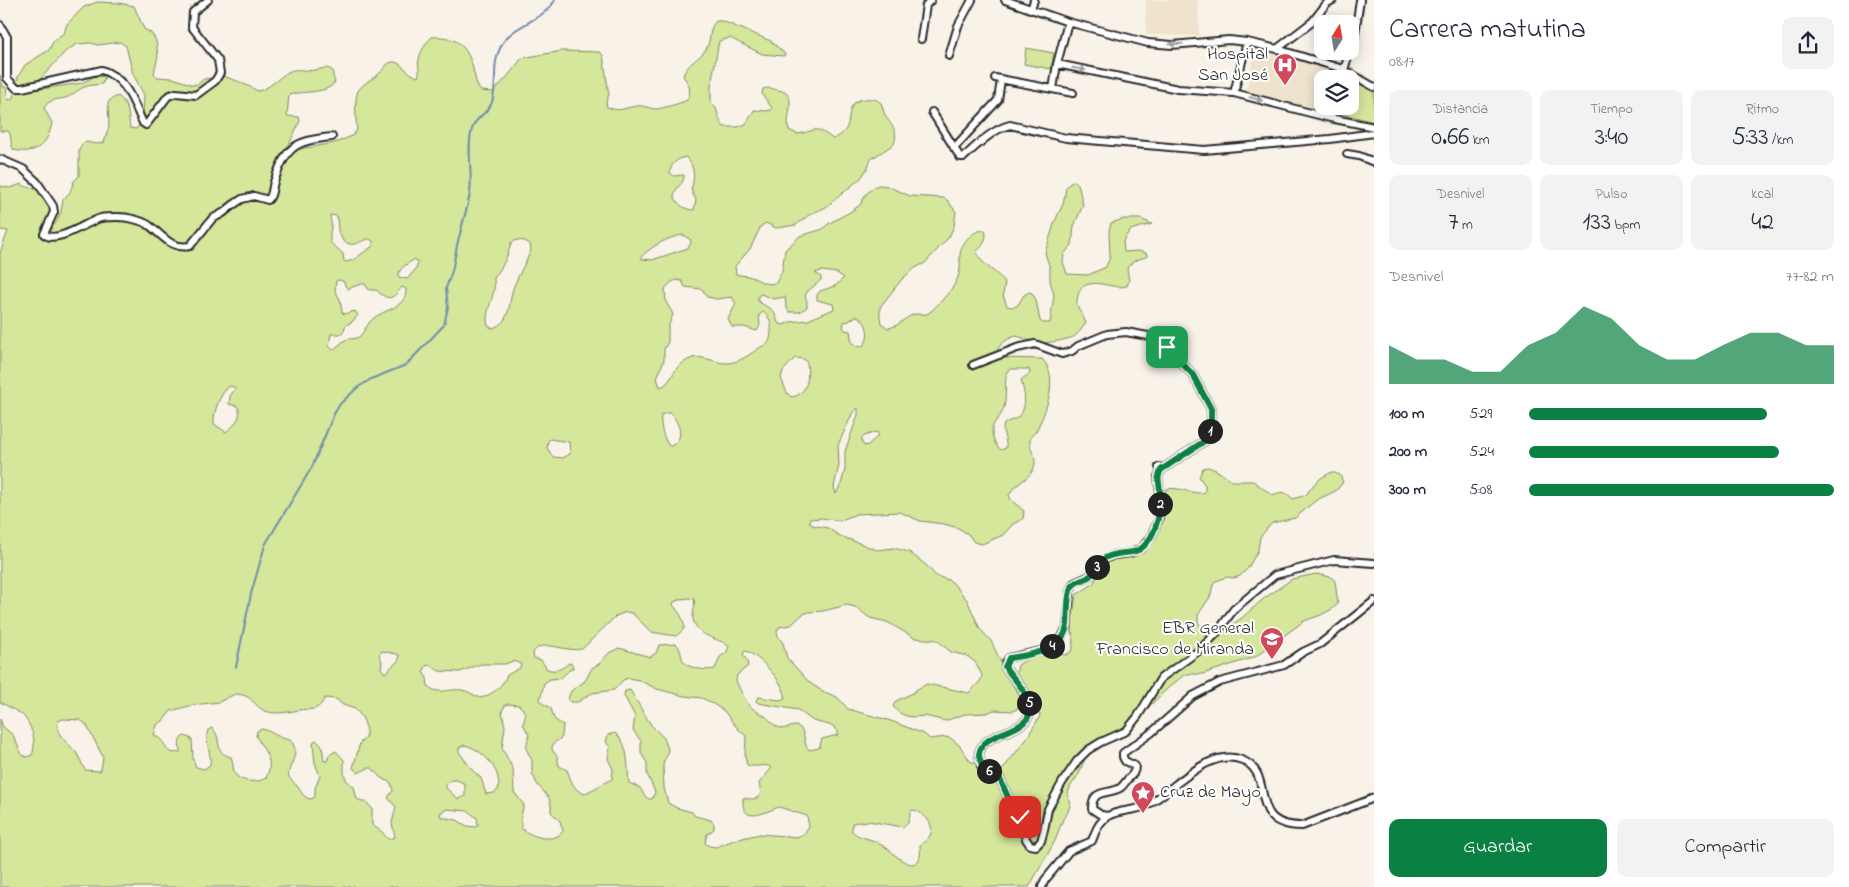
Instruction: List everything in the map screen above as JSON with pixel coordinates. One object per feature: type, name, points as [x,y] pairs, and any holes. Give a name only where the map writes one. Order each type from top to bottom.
[{"type":"street","points":[[0,25],[7,37],[7,78],[16,88],[102,70],[113,74],[125,85],[143,123],[146,125],[168,96],[176,93],[196,95],[215,81],[220,74],[218,60],[192,27],[193,12],[208,0]]},
{"type":"street","points":[[921,38],[926,5],[930,0]]},
{"type":"street","points":[[950,56],[958,26],[972,0]]},
{"type":"street","points":[[1005,0],[1068,22],[1148,44],[1229,40],[1277,49],[1343,70],[1347,60]]},
{"type":"street","points":[[1031,10],[1034,0]]},
{"type":"street","points":[[1277,49],[1312,22],[1327,3],[1333,0]]},
{"type":"street","points":[[1358,15],[1360,0]]},
{"type":"street","points":[[1053,89],[1057,64],[1068,22]]},
{"type":"street","points":[[1234,93],[1247,42]]},
{"type":"street","points":[[1057,64],[1178,89],[1234,93],[1330,118],[1374,127]]},
{"type":"street","points":[[954,148],[998,100],[998,79],[1073,93]]},
{"type":"street","points":[[1359,79],[1374,87]]},
{"type":"street","points":[[932,112],[960,157],[964,157],[994,133],[1010,125],[1066,138],[1204,150],[1330,140],[1374,133]]},
{"type":"street","points":[[0,159],[23,169],[38,182],[53,206],[54,212],[44,234],[46,237],[53,238],[101,218],[118,217],[149,225],[168,242],[181,247],[190,246],[212,219],[242,199],[254,196],[268,200],[271,198],[274,182],[286,153],[298,144],[332,137]]},
{"type":"street","points":[[1347,154],[1374,162]]},
{"type":"street","points":[[973,365],[1017,348],[1035,344],[1062,354],[1107,334],[1126,332],[1148,336],[1167,347],[1193,375],[1211,409],[1211,427],[1206,440],[1160,469],[1158,477],[1160,492],[1159,518],[1152,535],[1142,548],[1131,554],[1105,559],[1090,576],[1074,583],[1070,591],[1067,628],[1060,642],[1046,650],[1009,658],[1006,662],[1005,667],[1028,697],[1031,707],[1030,714],[1024,723],[988,742],[983,746],[979,754],[982,766],[1000,779],[1011,804],[1020,817],[1026,839],[1030,845],[1036,846],[1040,841],[1048,810],[1062,783],[1077,761],[1088,750],[1101,742],[1126,731],[1138,716],[1161,678],[1197,652],[1216,634],[1234,609],[1276,575],[1334,560],[1374,563]]},
{"type":"street","points":[[1374,601],[1320,644],[1303,652],[1284,665],[1244,674],[1201,691],[1151,733],[1123,753],[1125,762],[1135,766],[1134,773],[1120,788],[1102,792],[1094,798],[1092,809],[1102,816],[1108,816],[1145,806],[1205,763],[1221,758],[1242,760],[1258,774],[1264,805],[1269,813],[1280,823],[1290,826],[1302,826],[1374,798]]},
{"type":"street","points":[[1042,887],[1045,880],[1069,851],[1092,841],[1095,831],[1108,816]]},
{"type":"shaded area","points":[[1146,0],[1198,0],[1199,36],[1146,35]]},
{"type":"shaded area","name":"Hospital San José","points":[[1256,47],[1338,69],[1314,70],[1314,109],[1246,93]]},
{"type":"green space","points":[[97,2],[134,6],[144,29],[151,33],[156,40],[158,56],[154,73],[157,77],[173,78],[193,85],[198,84],[204,79],[223,76],[258,91],[266,88],[291,71],[331,69],[335,82],[331,86],[320,91],[289,95],[287,116],[299,117],[300,121],[281,161],[285,161],[299,149],[335,143],[352,136],[357,130],[356,99],[360,88],[392,62],[397,63],[418,77],[421,54],[432,37],[449,38],[461,45],[469,57],[477,85],[481,91],[493,92],[522,58],[562,51],[600,52],[603,55],[609,95],[606,102],[607,107],[619,110],[640,106],[657,109],[687,100],[690,90],[683,76],[690,65],[706,49],[716,21],[722,21],[771,41],[785,54],[784,56],[762,54],[730,38],[719,41],[711,85],[711,102],[724,127],[738,127],[746,124],[754,110],[771,110],[772,108],[762,94],[763,89],[769,88],[788,95],[790,104],[788,127],[789,130],[797,134],[818,130],[833,139],[842,134],[846,129],[852,106],[859,100],[871,99],[881,103],[896,135],[894,144],[871,159],[861,178],[826,207],[809,215],[796,225],[776,228],[766,223],[761,226],[750,249],[735,266],[736,274],[748,276],[765,283],[776,283],[782,271],[785,250],[800,236],[823,229],[828,224],[850,212],[860,205],[866,194],[879,185],[887,186],[910,196],[944,198],[956,212],[954,226],[949,237],[925,263],[915,268],[902,279],[880,307],[881,323],[888,328],[895,326],[914,314],[927,314],[936,306],[950,291],[959,275],[962,246],[976,232],[985,230],[984,242],[976,252],[982,261],[1005,282],[1003,295],[1007,306],[1017,306],[1024,295],[1029,292],[1032,293],[1036,300],[1040,321],[1050,323],[1054,295],[1050,281],[1050,268],[1045,253],[1055,221],[1063,204],[1066,188],[1074,181],[1078,184],[1083,205],[1074,226],[1072,245],[1064,254],[1063,262],[1067,274],[1088,275],[1106,267],[1110,257],[1109,231],[1111,223],[1124,219],[1141,219],[1152,224],[1130,230],[1123,241],[1124,252],[1138,251],[1146,253],[1148,256],[1134,261],[1127,268],[1129,281],[1127,286],[1092,284],[1081,288],[1077,303],[1086,323],[1076,335],[1063,340],[1038,343],[1016,336],[1003,342],[997,350],[996,354],[999,358],[1042,359],[1050,375],[1050,394],[1044,414],[1030,439],[1035,460],[1034,468],[1029,476],[1014,488],[1009,495],[1011,500],[1024,511],[1023,519],[1013,524],[1003,535],[982,544],[974,542],[968,534],[958,528],[920,521],[900,512],[856,514],[839,521],[822,518],[810,519],[809,521],[812,525],[828,528],[838,535],[877,550],[894,548],[909,552],[926,565],[936,576],[953,583],[967,600],[980,629],[991,641],[1009,679],[1022,699],[1017,709],[1013,711],[994,710],[987,713],[965,714],[945,721],[925,716],[906,716],[898,712],[893,706],[896,701],[927,684],[969,693],[981,680],[982,675],[975,662],[967,656],[951,652],[937,640],[915,638],[887,622],[870,618],[855,607],[847,605],[823,611],[809,612],[803,614],[791,625],[779,627],[777,631],[778,636],[783,643],[787,658],[810,683],[822,691],[837,697],[848,709],[891,721],[924,734],[930,739],[946,737],[952,739],[960,746],[970,761],[977,764],[987,779],[994,780],[1025,741],[1040,716],[1039,710],[1016,675],[1018,665],[1041,655],[1066,655],[1073,650],[1072,621],[1076,595],[1093,584],[1101,569],[1111,559],[1144,547],[1158,526],[1162,513],[1164,493],[1167,489],[1172,488],[1197,493],[1205,492],[1205,485],[1199,477],[1203,468],[1208,467],[1216,470],[1232,481],[1253,481],[1272,495],[1283,492],[1293,499],[1306,495],[1317,481],[1332,472],[1340,475],[1343,482],[1337,490],[1315,501],[1295,518],[1272,523],[1260,537],[1258,550],[1248,568],[1240,576],[1234,578],[1226,577],[1214,582],[1210,597],[1198,615],[1198,622],[1205,633],[1214,637],[1292,579],[1316,574],[1331,577],[1335,581],[1338,604],[1321,615],[1304,621],[1255,657],[1203,674],[1184,675],[1121,734],[1087,753],[1079,774],[1070,787],[1068,812],[1063,819],[1055,841],[1029,887],[0,887],[0,719],[3,727],[13,735],[22,755],[27,757],[32,755],[34,739],[31,728],[25,718],[19,712],[0,702],[0,253],[8,231],[0,230],[0,186],[10,188],[22,184],[41,191],[53,211],[48,232],[57,221],[63,200],[79,176],[79,151],[82,144],[87,142],[104,143],[109,126],[108,103],[110,100],[118,96],[122,99],[128,111],[130,128],[136,129],[143,120],[144,95],[133,74],[126,46],[120,42],[98,45],[91,43],[77,44],[66,51],[34,86],[34,90],[82,83],[95,76],[105,77],[102,84],[84,87],[67,97],[48,103],[44,108],[52,123],[44,143],[34,149],[21,151],[14,150],[8,131],[0,131],[0,75],[3,87],[6,87],[8,100],[13,98],[18,77],[25,65],[49,50],[54,40],[64,33],[67,24],[84,7]],"holes":[[[686,157],[693,168],[694,177],[691,190],[696,200],[694,210],[682,206],[674,197],[684,178],[684,175],[674,176],[670,173],[671,167],[675,162]],[[330,215],[337,216],[338,231],[343,241],[354,244],[369,239],[373,241],[373,246],[353,260],[344,261],[343,254],[331,244]],[[683,235],[690,239],[691,243],[688,248],[652,260],[642,259],[641,257],[645,253],[660,243]],[[517,240],[530,244],[531,250],[514,286],[506,316],[503,321],[492,328],[488,326],[487,318],[494,290],[494,278],[506,257],[511,243]],[[415,259],[418,263],[416,269],[407,279],[398,275],[405,266]],[[822,271],[837,273],[844,278],[835,286],[820,291],[817,295],[817,300],[833,304],[834,309],[808,320],[790,322],[783,325],[778,323],[771,309],[758,301],[758,296],[761,294],[773,299],[785,297],[789,312],[800,312],[807,307],[805,296],[821,280],[821,277],[815,273]],[[338,280],[343,281],[347,289],[365,284],[369,290],[376,290],[388,297],[396,294],[402,287],[406,289],[403,300],[399,304],[372,320],[360,336],[345,340],[333,350],[329,346],[331,334],[342,334],[346,325],[352,322],[358,315],[355,311],[344,314],[340,299],[335,291],[336,281]],[[676,280],[682,281],[685,287],[702,289],[707,297],[717,299],[732,297],[736,304],[728,319],[732,327],[744,327],[757,331],[760,325],[759,315],[763,312],[771,323],[770,341],[737,361],[724,363],[698,357],[690,359],[678,367],[668,382],[660,387],[657,378],[664,360],[664,349],[668,342],[668,328],[673,314],[666,302],[665,289]],[[856,316],[860,318],[867,328],[867,337],[864,345],[858,347],[852,343],[850,331],[845,330],[843,327],[844,322]],[[795,358],[804,359],[808,368],[806,384],[801,393],[791,397],[787,393],[781,378],[783,371]],[[1011,369],[1029,369],[1030,373],[1021,380],[1024,393],[1024,408],[1018,417],[1004,424],[1006,448],[1001,450],[995,442],[992,429],[1004,407],[1007,371]],[[230,386],[234,387],[235,389],[230,396],[229,404],[237,406],[239,417],[235,424],[226,432],[214,424],[218,403],[226,389]],[[858,408],[858,415],[845,451],[845,470],[836,494],[834,487],[839,465],[838,445],[853,412]],[[671,413],[680,431],[676,443],[669,446],[662,427],[661,415]],[[875,432],[878,433],[878,436],[868,445],[864,446],[862,437]],[[550,439],[569,442],[570,454],[563,458],[553,457],[547,448]],[[681,599],[694,599],[693,620],[698,629],[729,647],[726,653],[720,657],[715,669],[699,669],[686,664],[676,644],[659,645],[656,653],[650,657],[619,648],[609,653],[599,664],[592,668],[585,681],[571,691],[568,699],[570,702],[578,702],[592,693],[614,690],[623,680],[629,678],[639,680],[657,689],[684,696],[702,698],[710,702],[724,711],[746,736],[745,756],[747,765],[769,766],[772,768],[759,783],[761,793],[759,796],[754,799],[743,798],[743,807],[746,812],[755,815],[779,807],[807,816],[809,826],[804,834],[797,837],[760,834],[734,840],[716,847],[705,843],[707,834],[714,829],[714,824],[711,820],[695,816],[692,812],[677,808],[668,803],[664,788],[663,765],[668,749],[664,738],[651,725],[630,690],[625,691],[624,696],[635,716],[633,730],[641,741],[641,753],[647,763],[647,774],[655,792],[652,799],[646,797],[640,788],[629,783],[625,750],[623,743],[615,733],[608,735],[606,742],[610,747],[608,759],[613,769],[612,779],[584,794],[575,787],[567,770],[559,766],[557,756],[552,747],[562,737],[563,725],[554,719],[551,708],[540,700],[544,683],[550,679],[561,678],[573,668],[572,664],[569,663],[559,669],[547,669],[541,660],[534,658],[533,653],[537,648],[548,646],[575,650],[582,649],[616,616],[626,612],[632,613],[651,632],[676,636],[684,629],[684,622],[673,605],[674,602]],[[382,651],[400,656],[398,661],[385,673],[381,668],[382,661],[379,655]],[[745,651],[757,657],[781,685],[785,698],[780,700],[758,697],[756,701],[758,703],[798,710],[813,721],[833,726],[838,731],[838,735],[822,739],[819,748],[809,750],[800,728],[795,726],[779,727],[750,706],[737,683],[737,675],[748,666],[743,654]],[[513,661],[521,664],[520,668],[507,675],[497,690],[481,698],[462,690],[436,691],[432,689],[428,686],[427,678],[423,672],[427,665],[439,671],[460,672],[481,664],[505,664]],[[235,694],[241,694],[249,698],[261,709],[273,713],[314,709],[325,698],[336,699],[343,705],[355,709],[362,717],[366,727],[366,737],[360,743],[353,768],[358,773],[372,768],[381,778],[391,783],[393,790],[388,798],[396,807],[392,823],[395,837],[388,839],[372,825],[372,808],[367,803],[357,799],[354,787],[346,780],[344,760],[336,751],[329,755],[327,761],[324,761],[322,746],[316,740],[313,745],[315,763],[320,776],[315,788],[315,797],[311,799],[304,796],[289,777],[295,755],[294,745],[290,740],[262,729],[257,731],[256,736],[269,761],[268,772],[266,778],[259,781],[245,781],[235,774],[231,757],[225,755],[220,749],[212,728],[208,730],[207,734],[210,765],[204,769],[196,767],[193,759],[192,739],[185,736],[182,737],[180,752],[175,753],[169,751],[160,739],[154,735],[157,725],[171,711],[193,705],[219,702]],[[506,704],[519,705],[525,712],[523,724],[529,735],[526,748],[532,761],[532,773],[537,784],[549,798],[551,812],[560,821],[563,831],[559,835],[542,838],[521,828],[521,816],[524,805],[514,792],[513,769],[502,748],[505,727],[502,711]],[[63,719],[80,720],[86,724],[103,757],[101,770],[85,770],[76,753],[60,734],[58,721]],[[464,745],[471,747],[490,761],[497,775],[498,790],[494,793],[486,794],[481,778],[473,771],[459,752],[459,748]],[[457,780],[465,784],[465,796],[458,799],[446,788],[446,783]],[[447,809],[468,811],[477,818],[478,825],[475,827],[467,826],[457,820],[441,817],[440,813]],[[913,810],[928,820],[931,833],[927,840],[920,845],[920,857],[913,864],[898,858],[877,842],[860,837],[852,831],[852,823],[868,821],[903,827],[908,823],[911,811]]]},
{"type":"green space","points":[[1026,48],[1054,53],[1051,69],[1024,64]]},
{"type":"green space","points":[[1359,83],[1374,92],[1374,122],[1347,115],[1359,115]]},
{"type":"waterway","points":[[236,667],[251,594],[265,545],[312,467],[340,404],[357,388],[371,379],[406,365],[444,325],[448,307],[446,288],[452,271],[470,193],[470,137],[472,129],[476,121],[492,102],[495,88],[496,60],[506,38],[543,13],[555,0]]},
{"type":"place","name":"Hospital San José","points":[[1285,86]]},
{"type":"place","name":"EBR General Francisco de Miranda","points":[[1272,660]]},
{"type":"place","name":"Cruz de Mayo","points":[[1143,814]]},
{"type":"route","points":[[1020,817],[1011,804],[1000,779],[982,766],[979,754],[983,746],[988,742],[1024,723],[1030,714],[1031,707],[1028,697],[1005,667],[1006,662],[1009,658],[1046,650],[1060,642],[1067,628],[1070,591],[1074,583],[1090,576],[1105,559],[1131,554],[1142,548],[1152,535],[1159,518],[1160,492],[1158,477],[1161,470],[1206,440],[1211,427],[1211,409],[1193,375],[1167,347]]}]
